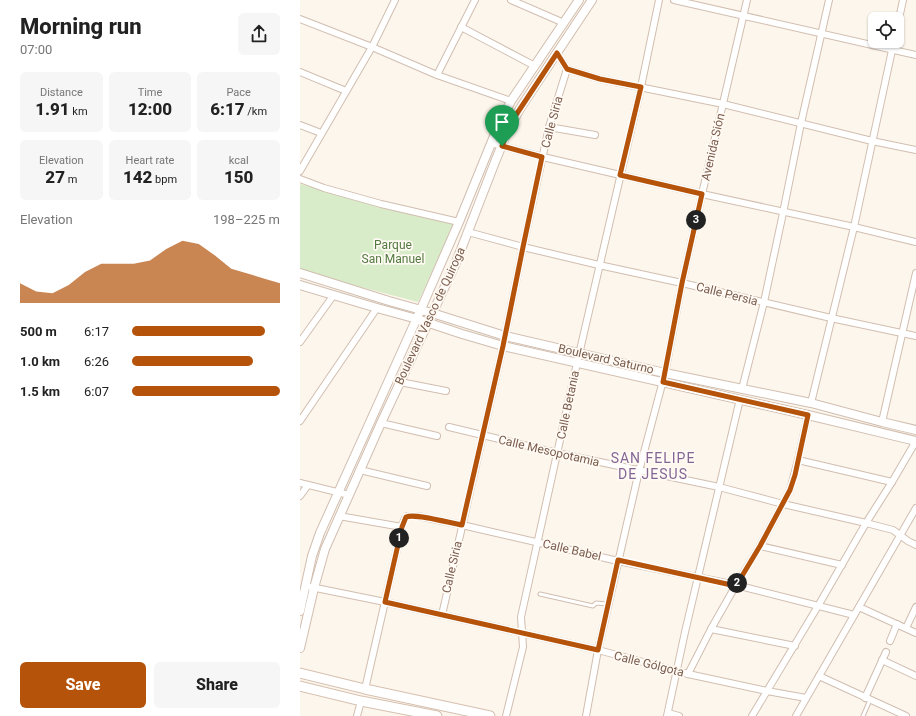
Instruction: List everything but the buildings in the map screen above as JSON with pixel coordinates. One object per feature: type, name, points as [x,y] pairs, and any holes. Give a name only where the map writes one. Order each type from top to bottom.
[{"type":"main road","points":[[300,673],[365,689],[490,716]]},
{"type":"main road","points":[[300,686],[361,701],[435,716]]},
{"type":"street","points":[[437,75],[475,0]]},
{"type":"street","points":[[511,0],[564,22]]},
{"type":"street","name":"Boulevard Vasco de Quiroga","points":[[300,648],[310,587],[312,556],[338,492],[417,319],[499,124],[511,101],[579,0]]},
{"type":"street","name":"Boulevard Vasco de Quiroga","points":[[300,611],[339,516],[455,265],[514,118],[592,0]]},
{"type":"street","name":"Calle Betania","points":[[506,716],[523,647],[521,617],[537,542],[599,265],[641,87],[659,0]]},
{"type":"street","points":[[674,0],[916,55]]},
{"type":"street","name":"Avenida Sión","points":[[586,716],[608,604],[639,471],[663,382],[682,283],[747,0]]},
{"type":"street","points":[[742,389],[764,302],[801,123],[829,0]]},
{"type":"street","points":[[900,12],[903,0]]},
{"type":"street","points":[[300,171],[372,47],[393,1]]},
{"type":"street","points":[[300,19],[372,47],[437,75],[511,101]]},
{"type":"street","points":[[461,26],[535,66]]},
{"type":"street","points":[[810,403],[854,227],[892,49]]},
{"type":"street","points":[[557,53],[567,69],[600,79],[723,104],[872,141],[916,150]]},
{"type":"street","name":"Calle Siria","points":[[442,615],[503,346],[542,157],[549,127],[567,69]]},
{"type":"street","points":[[300,72],[346,91]]},
{"type":"street","points":[[300,125],[321,133]]},
{"type":"street","points":[[549,127],[595,135]]},
{"type":"street","points":[[490,143],[542,157],[916,242]]},
{"type":"street","points":[[300,179],[324,188],[381,204],[459,222]]},
{"type":"street","name":"Calle Persia","points":[[468,232],[599,265],[916,336]]},
{"type":"street","points":[[882,422],[902,333],[914,291],[916,273]]},
{"type":"street","name":"Boulevard Saturno","points":[[300,274],[389,301],[421,309],[505,336],[665,373],[810,403],[916,430]]},
{"type":"street","name":"Boulevard Saturno","points":[[300,285],[503,346],[740,399],[916,441]]},
{"type":"street","points":[[300,342],[333,296]]},
{"type":"street","points":[[300,421],[377,308]]},
{"type":"street","points":[[400,382],[446,391]]},
{"type":"street","points":[[679,716],[668,715],[685,632],[740,399]]},
{"type":"street","points":[[688,674],[711,629],[760,546],[790,490],[808,415]]},
{"type":"street","points":[[381,423],[437,436]]},
{"type":"street","name":"Calle Mesopotamia","points":[[449,427],[557,453],[719,487],[783,504],[866,523],[893,530],[916,545]]},
{"type":"street","points":[[752,716],[916,441]]},
{"type":"street","points":[[798,460],[892,482]]},
{"type":"street","points":[[360,470],[427,486]]},
{"type":"street","points":[[300,483],[349,495]]},
{"type":"street","points":[[300,496],[308,485]]},
{"type":"street","points":[[796,716],[916,509]]},
{"type":"street","points":[[339,516],[402,527],[365,689]]},
{"type":"street","name":"Calle Babel","points":[[402,527],[406,517],[418,516],[736,586],[854,615]]},
{"type":"street","points":[[760,546],[842,565]]},
{"type":"street","name":"Calle Gólgota","points":[[310,587],[385,602],[598,650],[688,674],[806,698]]},
{"type":"street","points":[[859,607],[916,632]]},
{"type":"street","points":[[906,628],[916,607]]},
{"type":"street","points":[[890,641],[898,624]]},
{"type":"street","points":[[711,629],[795,646]]},
{"type":"street","points":[[867,699],[886,652]]},
{"type":"street","points":[[882,660],[916,676]]},
{"type":"street","points":[[819,676],[906,716]]},
{"type":"street","points":[[357,716],[361,701]]},
{"type":"lane","points":[[540,594],[593,606],[596,603],[608,604]]},
{"type":"lane","points":[[863,716],[867,699]]},
{"type":"green space","name":"Parque San Manuel","points":[[300,184],[455,224],[418,302],[300,271]]},
{"type":"district","name":"SAN FELIPE DE JESUS","points":[[653,466]]},
{"type":"route","points":[[557,53],[567,69],[600,79],[641,87],[620,175],[702,194],[682,283],[663,382],[808,415],[795,475],[790,490],[760,546],[736,586],[618,560],[598,650],[385,602],[403,523],[407,516],[418,516],[462,525],[503,346],[542,157],[502,146],[514,118],[557,53]]}]
